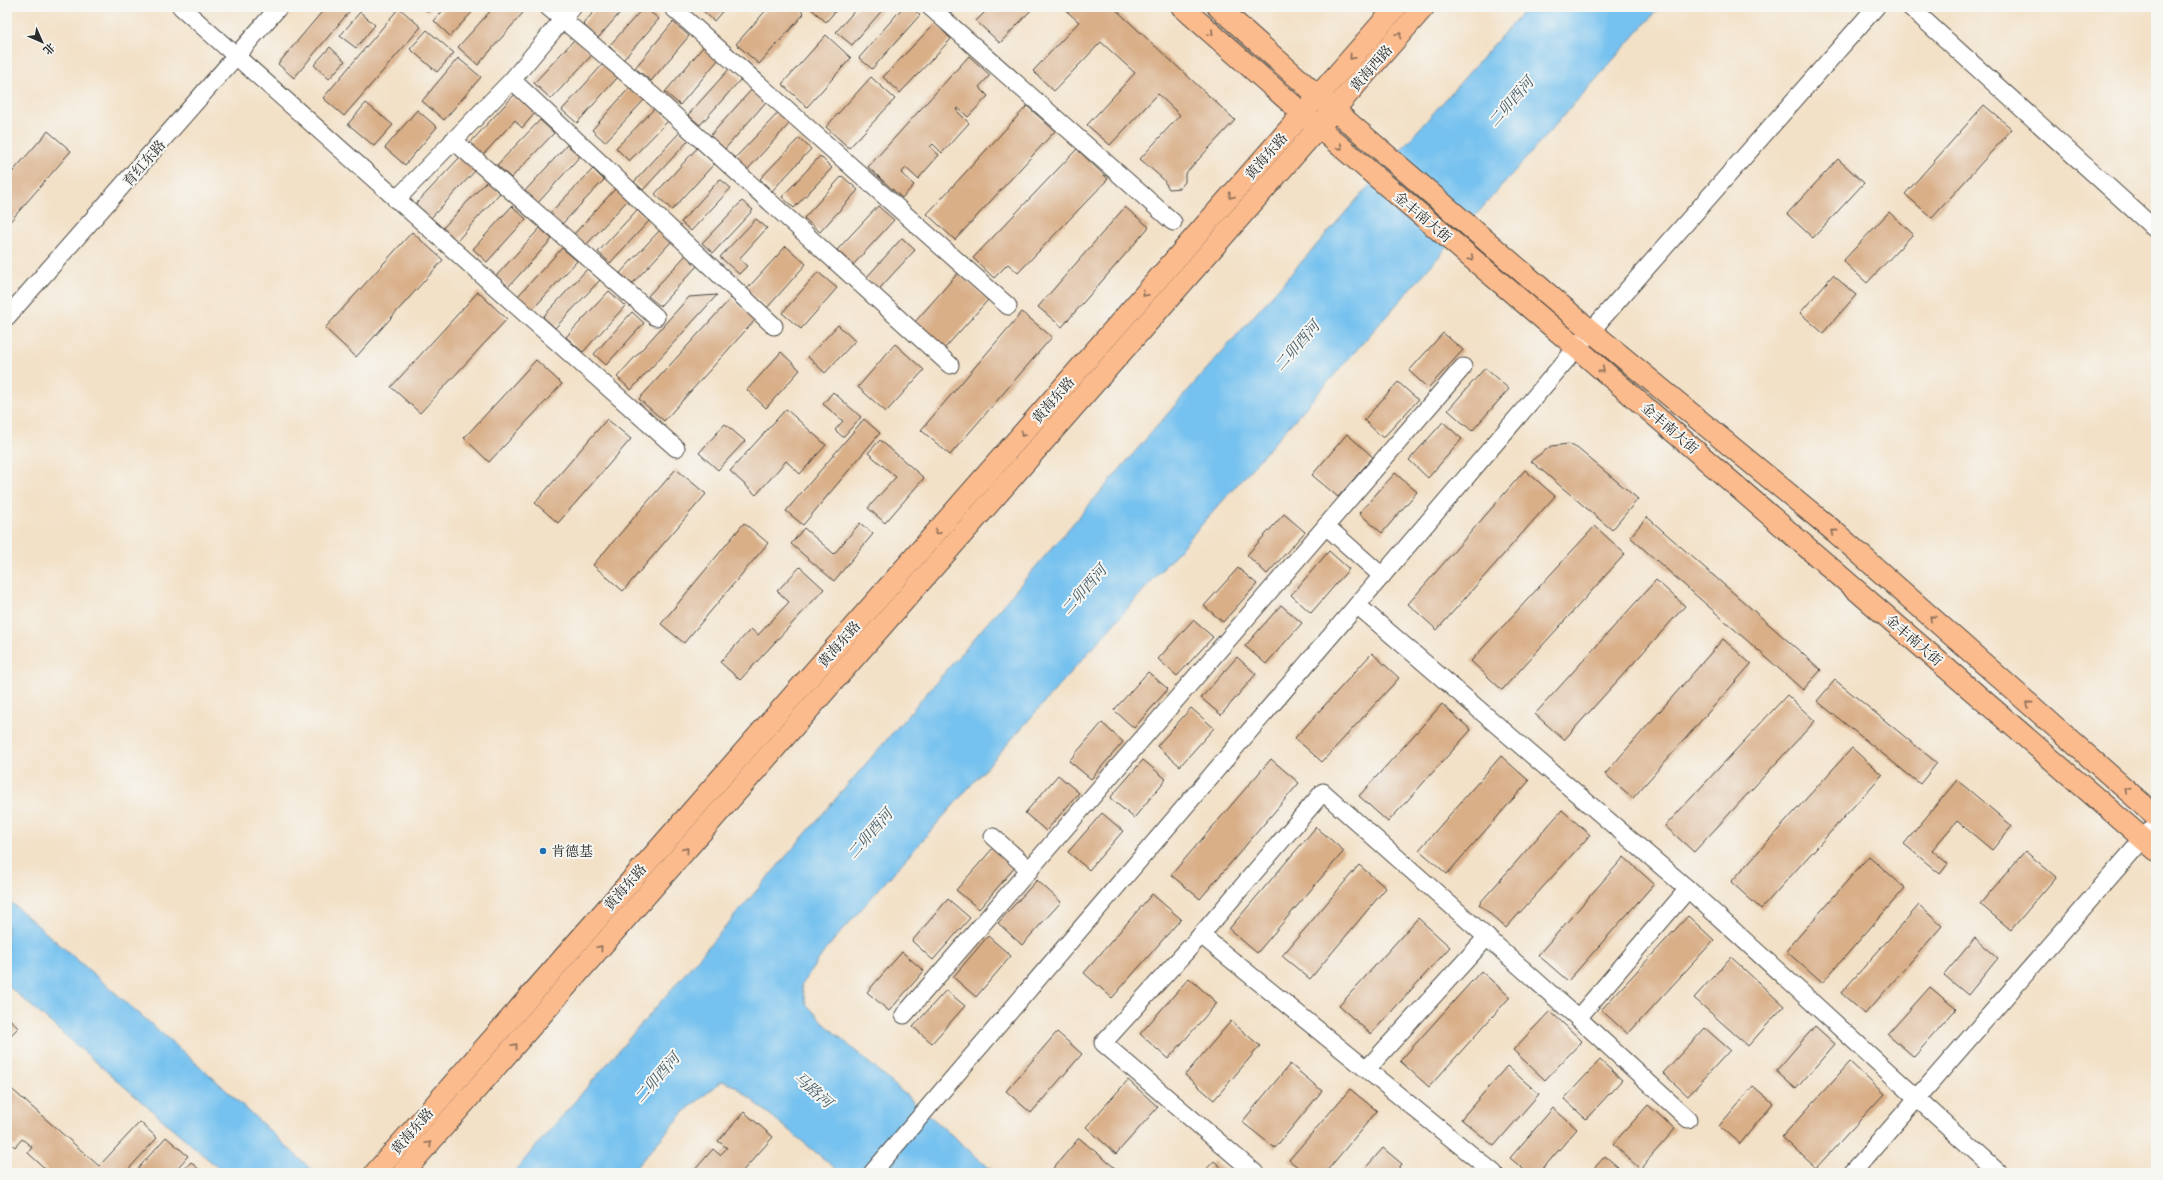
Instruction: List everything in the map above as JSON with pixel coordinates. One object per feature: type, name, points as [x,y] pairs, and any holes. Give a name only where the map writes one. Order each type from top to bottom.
[{"type":"main road","name":"金丰南大街","points":[[1182,7],[1319,128],[2151,837]]},
{"type":"main road","name":"金丰南大街","points":[[1218,7],[1334,110],[1591,331],[1835,532],[2156,816]]},
{"type":"main road","name":"黄海西路","points":[[1303,114],[1396,7]]},
{"type":"main road","name":"黄海西路","points":[[1319,128],[1424,7]]},
{"type":"main road","name":"黄海东路","points":[[375,1173],[1303,114]]},
{"type":"main road","name":"黄海东路","points":[[403,1173],[1319,128]]},
{"type":"street","points":[[181,7],[676,448]]},
{"type":"street","name":"育红东路","points":[[7,317],[279,7]]},
{"type":"street","points":[[548,7],[568,13],[653,96],[950,365]]},
{"type":"street","points":[[672,7],[1008,306]]},
{"type":"street","points":[[930,7],[1173,222]]},
{"type":"street","points":[[872,1173],[1591,331],[1876,7]]},
{"type":"street","points":[[1910,7],[2156,230]]},
{"type":"street","points":[[396,200],[512,80],[568,13]]},
{"type":"street","points":[[512,80],[774,326]]},
{"type":"street","points":[[453,140],[656,317]]},
{"type":"street","points":[[904,1015],[1463,367]]},
{"type":"street","points":[[1326,526],[1382,576]]},
{"type":"street","points":[[1357,605],[1688,889],[1999,1173]]},
{"type":"street","points":[[1255,1173],[1103,1043],[1201,935],[1323,792],[1488,937],[1688,1119]]},
{"type":"street","points":[[993,837],[1030,870]]},
{"type":"street","points":[[1852,1173],[1916,1098],[2151,837]]},
{"type":"street","points":[[1578,1018],[1688,889]]},
{"type":"street","points":[[1201,935],[1494,1173]]},
{"type":"street","points":[[1367,1069],[1488,937]]},
{"type":"water","points":[[1527,7],[1660,7],[826,949],[801,985],[806,1004],[827,1026],[995,1173],[841,1173],[735,1086],[722,1081],[685,1111],[631,1173],[513,1173],[1183,396]]},
{"type":"water","points":[[7,899],[211,1076],[315,1173],[224,1173],[7,985]]},
{"type":"building","points":[[326,7],[353,7],[294,78],[278,64]]},
{"type":"building","points":[[422,7],[432,7],[428,12]]},
{"type":"building","points":[[446,7],[477,7],[450,36],[434,21]]},
{"type":"building","points":[[494,7],[528,7],[478,65],[458,47]]},
{"type":"building","points":[[598,7],[625,7],[598,38],[583,24]]},
{"type":"building","points":[[644,7],[659,19],[623,60],[609,46]]},
{"type":"building","points":[[699,7],[726,7],[714,21]]},
{"type":"building","points":[[769,7],[797,7],[804,14],[759,64],[736,44]]},
{"type":"building","points":[[809,7],[839,7],[826,22]]},
{"type":"building","points":[[858,7],[885,7],[852,45],[836,32]]},
{"type":"building","points":[[903,7],[911,7],[920,15],[872,69],[859,58]]},
{"type":"building","points":[[990,7],[1034,7],[1000,43],[976,21]]},
{"type":"building","points":[[1062,7],[1113,7],[1235,120],[1185,174],[1185,182],[1180,188],[1169,189],[1163,179],[1140,159],[1180,115],[1158,94],[1110,145],[1087,125],[1135,73],[1101,42],[1054,91],[1033,71],[1079,22]]},
{"type":"building","points":[[399,8],[421,27],[344,116],[323,98]]},
{"type":"building","points":[[360,12],[375,25],[356,48],[340,36]]},
{"type":"building","points":[[673,22],[689,36],[651,81],[635,68]]},
{"type":"building","points":[[935,23],[951,39],[900,93],[883,77]]},
{"type":"building","points":[[427,30],[454,53],[437,72],[410,49]]},
{"type":"building","points":[[826,35],[851,58],[807,107],[782,84]]},
{"type":"building","points":[[575,39],[592,55],[551,99],[534,83]]},
{"type":"building","points":[[704,46],[719,59],[680,105],[665,92]]},
{"type":"building","points":[[330,47],[345,61],[329,79],[314,65]]},
{"type":"building","points":[[969,56],[990,75],[979,87],[988,96],[968,117],[958,108],[956,110],[969,123],[942,153],[933,144],[930,147],[939,155],[918,179],[906,168],[901,173],[914,185],[902,198],[868,167]]},
{"type":"building","points":[[458,58],[481,77],[444,120],[422,101]]},
{"type":"building","points":[[603,64],[618,77],[577,123],[562,110]]},
{"type":"building","points":[[729,69],[741,79],[700,125],[688,115]]},
{"type":"building","points":[[871,77],[895,99],[849,148],[826,127]]},
{"type":"building","points":[[631,86],[645,99],[605,142],[592,130]]},
{"type":"building","points":[[752,89],[766,102],[725,149],[710,136]]},
{"type":"building","points":[[516,93],[536,112],[522,128],[515,120],[481,157],[468,145]]},
{"type":"building","points":[[366,103],[393,125],[374,146],[348,124]]},
{"type":"building","points":[[1984,105],[2012,129],[1932,218],[1905,194]]},
{"type":"building","points":[[1027,106],[1055,131],[955,240],[927,214]]},
{"type":"building","points":[[656,107],[669,120],[629,161],[616,148]]},
{"type":"building","points":[[417,110],[437,127],[405,165],[385,148]]},
{"type":"building","points":[[779,112],[790,123],[747,170],[735,158]]},
{"type":"building","points":[[540,120],[554,133],[511,178],[497,165]]},
{"type":"building","points":[[48,131],[71,151],[7,225],[7,178]]},
{"type":"building","points":[[680,132],[689,140],[643,190],[634,182]]},
{"type":"building","points":[[799,138],[811,149],[772,191],[760,179]]},
{"type":"building","points":[[567,145],[580,156],[537,204],[524,192]]},
{"type":"building","points":[[698,147],[715,163],[672,210],[655,194]]},
{"type":"building","points":[[1077,149],[1108,179],[1018,273],[1008,264],[994,278],[973,258]]},
{"type":"building","points":[[461,156],[476,170],[429,220],[414,206]]},
{"type":"building","points":[[820,156],[832,168],[794,208],[782,197]]},
{"type":"building","points":[[1838,159],[1864,183],[1813,238],[1787,214]]},
{"type":"building","points":[[593,169],[604,180],[561,225],[549,214]]},
{"type":"building","points":[[842,176],[858,190],[820,232],[804,218]]},
{"type":"building","points":[[720,179],[731,188],[691,231],[681,222]]},
{"type":"building","points":[[487,181],[500,193],[457,241],[443,228]]},
{"type":"building","points":[[616,188],[628,200],[586,245],[574,234]]},
{"type":"building","points":[[742,201],[753,210],[713,253],[702,243]]},
{"type":"building","points":[[512,206],[526,219],[487,262],[473,249]]},
{"type":"building","points":[[878,206],[894,220],[853,265],[837,250]]},
{"type":"building","points":[[1125,207],[1149,227],[1062,327],[1038,307]]},
{"type":"building","points":[[637,210],[649,221],[610,263],[598,252]]},
{"type":"building","points":[[1889,212],[1913,234],[1867,283],[1843,261]]},
{"type":"building","points":[[756,219],[767,228],[739,259],[747,266],[739,274],[720,257]]},
{"type":"building","points":[[540,228],[552,239],[508,287],[496,276]]},
{"type":"building","points":[[660,230],[672,241],[632,284],[620,273]]},
{"type":"building","points":[[412,232],[443,260],[356,357],[325,328]]},
{"type":"building","points":[[902,238],[915,250],[879,289],[866,278]]},
{"type":"building","points":[[786,246],[806,264],[767,308],[747,289]]},
{"type":"building","points":[[562,248],[577,261],[532,310],[517,297]]},
{"type":"building","points":[[686,255],[697,266],[660,306],[648,296]]},
{"type":"building","points":[[588,268],[600,280],[555,328],[543,317]]},
{"type":"building","points":[[818,272],[837,288],[801,329],[782,313]]},
{"type":"building","points":[[958,273],[988,300],[944,349],[914,323]]},
{"type":"building","points":[[1833,275],[1856,295],[1823,333],[1800,313]]},
{"type":"building","points":[[609,291],[625,306],[583,352],[566,337]]},
{"type":"building","points":[[478,292],[507,319],[420,413],[391,387]]},
{"type":"building","points":[[717,295],[631,390],[617,377],[689,297]]},
{"type":"building","points":[[731,298],[755,320],[664,421],[639,399]]},
{"type":"building","points":[[632,312],[644,323],[606,365],[594,354]]},
{"type":"building","points":[[1022,312],[1052,337],[950,455],[921,430]]},
{"type":"building","points":[[838,325],[855,341],[825,373],[808,357]]},
{"type":"building","points":[[1443,333],[1463,350],[1428,388],[1409,371]]},
{"type":"building","points":[[895,344],[924,370],[886,412],[858,387]]},
{"type":"building","points":[[781,352],[800,370],[766,408],[747,390]]},
{"type":"building","points":[[536,360],[562,384],[489,462],[464,438]]},
{"type":"building","points":[[1485,368],[1509,389],[1472,431],[1448,410]]},
{"type":"building","points":[[1398,382],[1418,400],[1383,438],[1364,420]]},
{"type":"building","points":[[833,392],[861,417],[843,437],[835,430],[843,421],[823,404]]},
{"type":"building","points":[[786,409],[826,445],[800,474],[786,461],[756,495],[730,471]]},
{"type":"building","points":[[607,419],[631,439],[558,523],[535,503]]},
{"type":"building","points":[[864,419],[880,433],[803,525],[786,511]]},
{"type":"building","points":[[1443,422],[1462,439],[1428,478],[1409,460]]},
{"type":"building","points":[[725,424],[745,441],[718,470],[699,453]]},
{"type":"building","points":[[1347,434],[1373,457],[1338,497],[1312,475]]},
{"type":"building","points":[[880,440],[924,478],[885,523],[868,508],[896,477],[868,453]]},
{"type":"building","points":[[1569,444],[1577,448],[1638,499],[1612,530],[1531,461],[1551,446]]},
{"type":"building","points":[[676,469],[706,494],[623,591],[593,565]]},
{"type":"building","points":[[1525,470],[1555,496],[1437,630],[1408,604]]},
{"type":"building","points":[[1395,473],[1417,492],[1382,533],[1359,513]]},
{"type":"building","points":[[1284,514],[1305,532],[1267,574],[1247,555]]},
{"type":"building","points":[[1647,517],[1821,670],[1803,690],[1630,537]]},
{"type":"building","points":[[744,523],[768,543],[684,643],[661,624]]},
{"type":"building","points":[[860,523],[873,534],[834,581],[791,544],[804,528],[834,554]]},
{"type":"building","points":[[1595,526],[1625,554],[1502,690],[1471,661]]},
{"type":"building","points":[[1329,551],[1349,569],[1311,613],[1291,595]]},
{"type":"building","points":[[800,567],[824,589],[740,680],[720,662],[751,629],[758,635],[789,602],[777,591]]},
{"type":"building","points":[[1238,568],[1257,584],[1223,622],[1204,606]]},
{"type":"building","points":[[1656,580],[1685,606],[1564,740],[1535,714]]},
{"type":"building","points":[[1281,605],[1302,623],[1266,664],[1245,646]]},
{"type":"building","points":[[1193,620],[1213,637],[1177,676],[1158,659]]},
{"type":"building","points":[[1723,639],[1751,664],[1633,798],[1605,774]]},
{"type":"building","points":[[1372,653],[1399,678],[1322,762],[1295,738]]},
{"type":"building","points":[[1237,657],[1256,674],[1221,715],[1201,698]]},
{"type":"building","points":[[1148,672],[1168,689],[1134,728],[1114,710]]},
{"type":"building","points":[[1835,680],[1937,763],[1920,784],[1817,701]]},
{"type":"building","points":[[1787,695],[1815,721],[1694,852],[1665,826]]},
{"type":"building","points":[[1442,704],[1471,730],[1388,822],[1359,796]]},
{"type":"building","points":[[1191,708],[1214,728],[1180,766],[1157,746]]},
{"type":"building","points":[[1102,723],[1123,742],[1091,779],[1069,761]]},
{"type":"building","points":[[1852,748],[1882,775],[1761,909],[1731,882]]},
{"type":"building","points":[[1501,756],[1529,781],[1447,874],[1419,850]]},
{"type":"building","points":[[1271,759],[1299,783],[1200,899],[1171,875]]},
{"type":"building","points":[[1143,760],[1166,779],[1134,818],[1110,798]]},
{"type":"building","points":[[1058,775],[1079,793],[1046,831],[1025,813]]},
{"type":"building","points":[[1957,780],[2012,826],[1992,850],[1957,821],[1932,850],[1948,864],[1940,874],[1904,844]]},
{"type":"building","points":[[1562,810],[1590,835],[1506,928],[1479,904]]},
{"type":"building","points":[[1102,813],[1123,831],[1089,870],[1068,852]]},
{"type":"building","points":[[1316,827],[1344,851],[1257,953],[1229,929]]},
{"type":"building","points":[[994,847],[1016,866],[979,909],[956,890]]},
{"type":"building","points":[[2025,851],[2056,877],[2011,930],[1980,904]]},
{"type":"building","points":[[1869,856],[1905,888],[1822,983],[1786,951]]},
{"type":"building","points":[[1624,857],[1654,884],[1568,981],[1538,955]]},
{"type":"building","points":[[1359,865],[1386,888],[1310,979],[1282,956]]},
{"type":"building","points":[[1037,880],[1061,902],[1022,945],[998,923]]},
{"type":"building","points":[[1152,894],[1181,919],[1112,998],[1084,973]]},
{"type":"building","points":[[948,899],[970,918],[933,960],[912,941]]},
{"type":"building","points":[[1919,905],[1942,926],[1865,1014],[1841,993]]},
{"type":"building","points":[[1688,916],[1714,940],[1628,1034],[1601,1010]]},
{"type":"building","points":[[1418,918],[1450,947],[1371,1034],[1339,1006]]},
{"type":"building","points":[[988,936],[1011,956],[976,997],[953,977]]},
{"type":"building","points":[[1975,938],[1998,958],[1968,995],[1944,975]]},
{"type":"building","points":[[902,952],[924,971],[889,1011],[867,992]]},
{"type":"building","points":[[1731,957],[1784,1006],[1748,1046],[1694,998]]},
{"type":"building","points":[[1481,971],[1510,997],[1429,1087],[1400,1061]]},
{"type":"building","points":[[1189,978],[1217,1003],[1168,1059],[1140,1034]]},
{"type":"building","points":[[1930,987],[1956,1009],[1914,1057],[1888,1034]]},
{"type":"building","points":[[946,990],[965,1006],[932,1043],[913,1027]]},
{"type":"building","points":[[1550,1011],[1582,1041],[1545,1080],[1513,1050]]},
{"type":"building","points":[[7,1016],[18,1028],[7,1039]]},
{"type":"building","points":[[1231,1021],[1260,1046],[1214,1100],[1185,1075]]},
{"type":"building","points":[[1815,1026],[1835,1044],[1796,1089],[1776,1071]]},
{"type":"building","points":[[1705,1028],[1730,1050],[1688,1096],[1663,1073]]},
{"type":"building","points":[[1057,1032],[1082,1054],[1031,1113],[1006,1091]]},
{"type":"building","points":[[1600,1060],[1622,1080],[1586,1119],[1564,1099]]},
{"type":"building","points":[[1850,1062],[1884,1094],[1816,1168],[1782,1137]]},
{"type":"building","points":[[1290,1064],[1322,1091],[1275,1148],[1242,1122]]},
{"type":"building","points":[[1507,1066],[1539,1094],[1494,1146],[1461,1119]]},
{"type":"building","points":[[1128,1080],[1158,1107],[1116,1154],[1086,1127]]},
{"type":"building","points":[[7,1085],[99,1166],[140,1122],[157,1138],[125,1173],[50,1173],[28,1153],[32,1147],[22,1139],[15,1147],[7,1140]]},
{"type":"building","points":[[1753,1086],[1773,1103],[1740,1144],[1719,1126]]},
{"type":"building","points":[[1350,1089],[1377,1111],[1325,1173],[1305,1173],[1289,1160]]},
{"type":"building","points":[[1648,1105],[1675,1129],[1640,1169],[1613,1144]]},
{"type":"building","points":[[1553,1108],[1577,1129],[1539,1173],[1528,1173],[1510,1158]]},
{"type":"building","points":[[744,1112],[773,1137],[741,1173],[692,1173],[713,1149],[720,1155],[727,1148],[718,1141]]},
{"type":"building","points":[[166,1137],[188,1156],[173,1173],[134,1173]]},
{"type":"building","points":[[1079,1138],[1121,1173],[1049,1173]]},
{"type":"building","points":[[1383,1148],[1402,1164],[1395,1173],[1361,1173]]},
{"type":"building","points":[[1605,1156],[1625,1173],[1590,1173]]},
{"type":"building","points":[[1214,1161],[1227,1173],[1203,1173]]},
{"type":"building","points":[[191,1162],[203,1173],[181,1173]]},
{"type":"place","name":"肯德基","points":[[543,851]]},
{"type":"water label","name":"二卯酉河","points":[[1511,102]]},
{"type":"water label","name":"二卯酉河","points":[[1297,346]]},
{"type":"water label","name":"二卯酉河","points":[[1084,590]]},
{"type":"water label","name":"二卯酉河","points":[[870,834]]},
{"type":"water label","name":"二卯酉河","points":[[657,1078]]},
{"type":"water label","name":"马路河","points":[[813,1090]]}]
